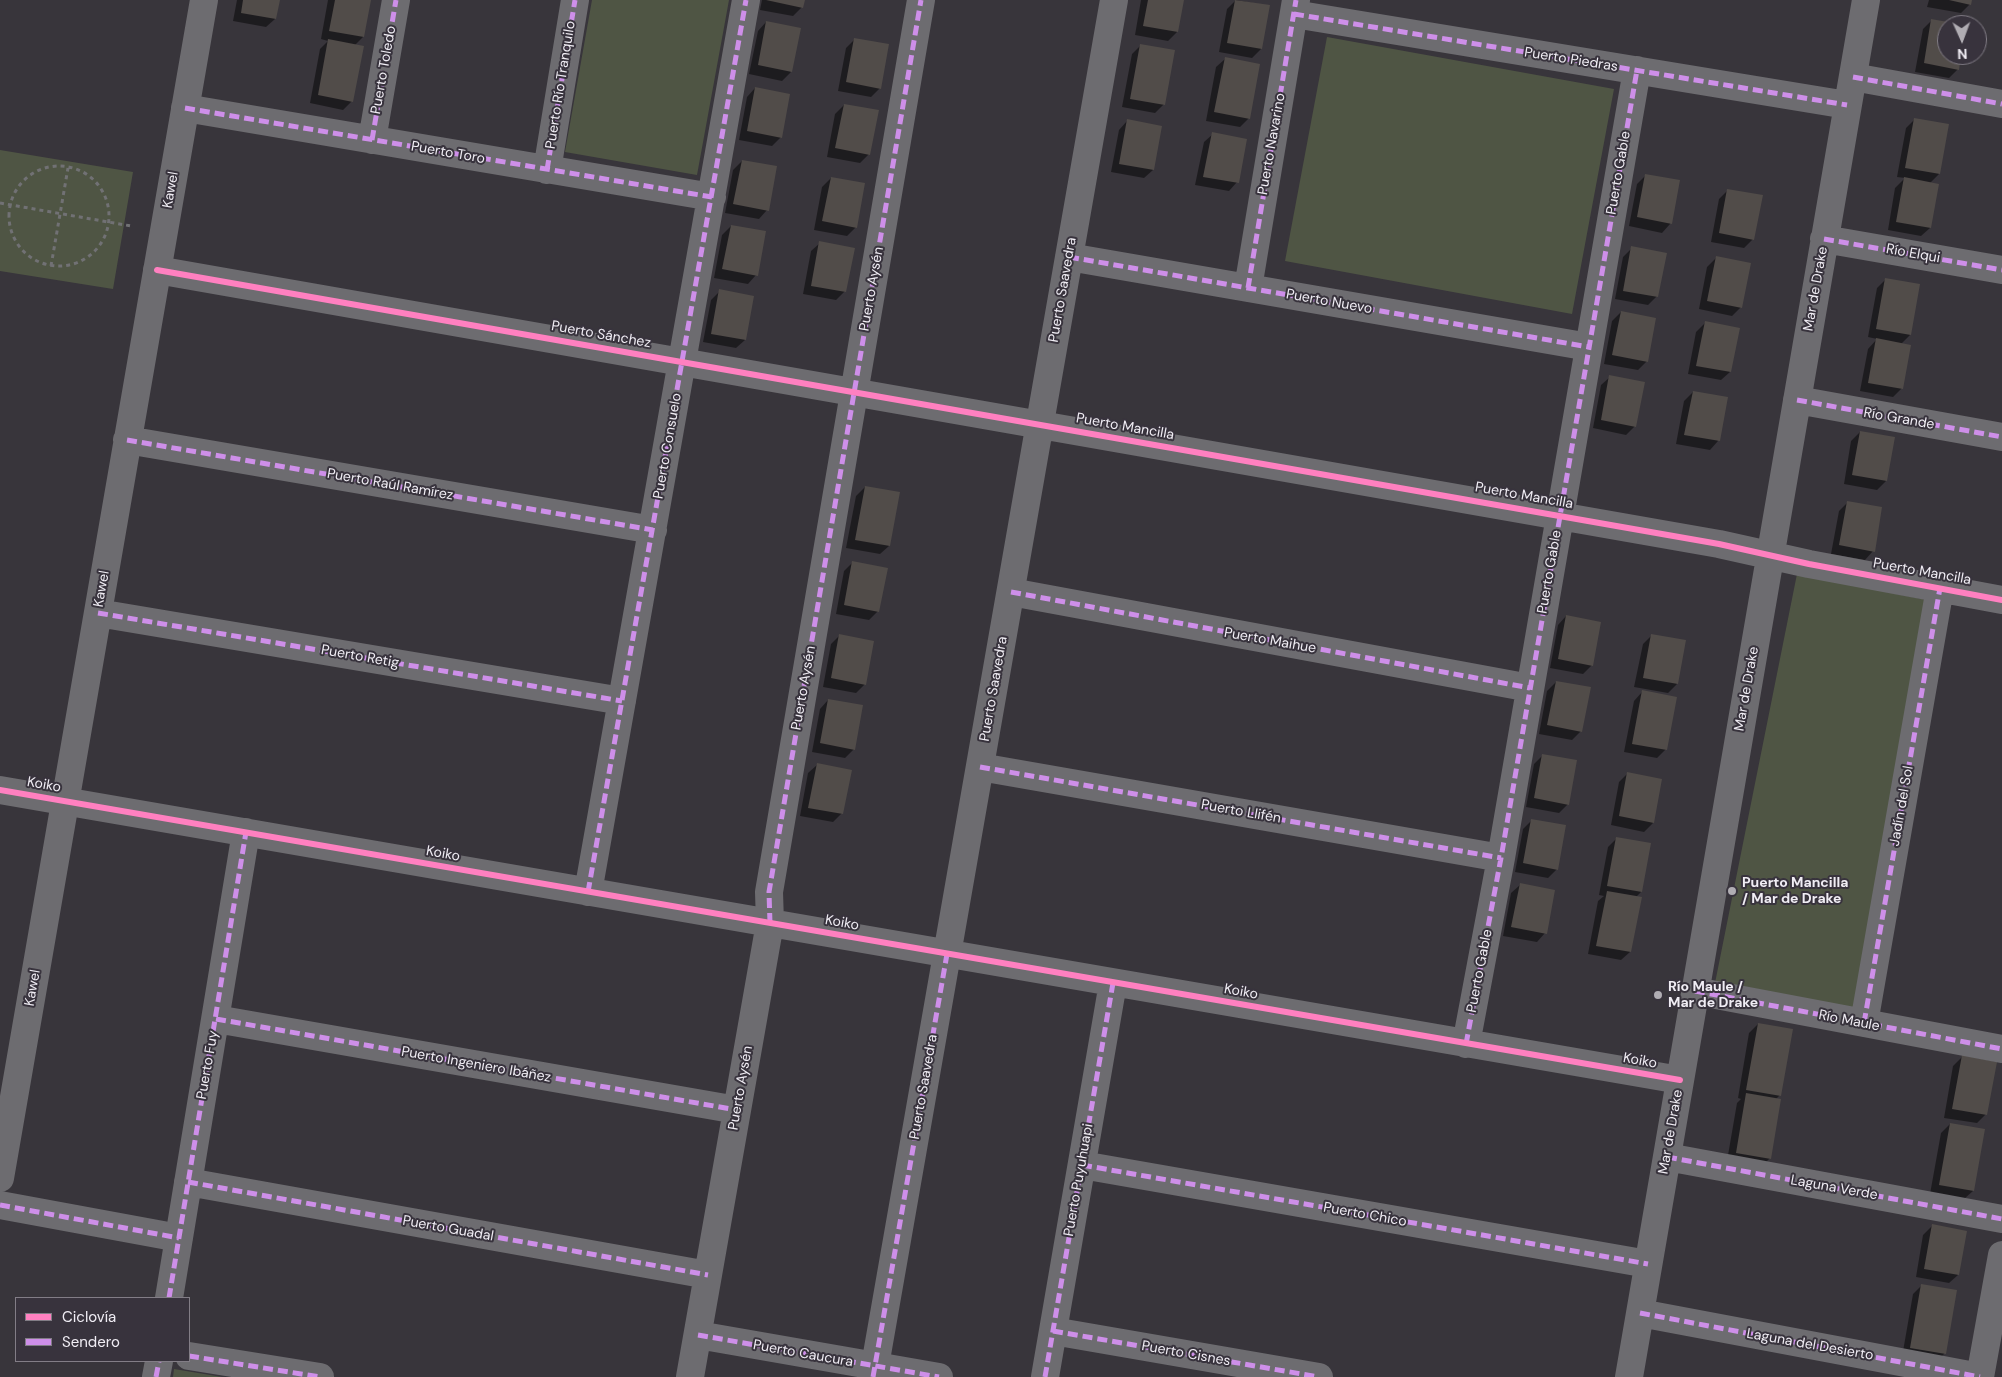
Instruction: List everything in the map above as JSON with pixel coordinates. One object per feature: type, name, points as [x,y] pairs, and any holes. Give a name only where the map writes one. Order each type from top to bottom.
[{"type":"street","name":"Kawel","points":[[0,1178],[204,0]]},
{"type":"street","name":"Puerto Toledo","points":[[372,140],[396,0]]},
{"type":"street","name":"Puerto Río Tranquilo","points":[[546,170],[575,0]]},
{"type":"street","name":"Puerto Consuelo","points":[[588,892],[746,0]]},
{"type":"street","name":"Puerto Aysén","points":[[690,1377],[770,923],[769,892],[921,0]]},
{"type":"street","name":"Puerto Saavedra","points":[[874,1371],[1114,0]]},
{"type":"street","name":"Mar de Drake","points":[[1629,1377],[1866,0]]},
{"type":"street","name":"Puerto Piedras","points":[[1295,7],[1637,70],[1847,105]]},
{"type":"street","name":"Puerto Navarino","points":[[1248,288],[1295,7]]},
{"type":"street","name":"Puerto Gable","points":[[1466,1044],[1501,858],[1637,70]]},
{"type":"street","points":[[1853,77],[2002,104]]},
{"type":"street","name":"Puerto Toro","points":[[185,108],[712,197]]},
{"type":"street","name":"Río Elqui","points":[[1824,239],[2002,270]]},
{"type":"street","name":"Puerto Nuevo","points":[[1069,257],[1589,346]]},
{"type":"street","name":"Puerto Sánchez","points":[[157,270],[1040,424]]},
{"type":"street","name":"Río Grande","points":[[1797,400],[2002,437]]},
{"type":"street","name":"Puerto Mancilla","points":[[1040,424],[1719,544],[1809,564],[2002,600]]},
{"type":"street","name":"Puerto Raúl Ramírez","points":[[127,440],[653,530]]},
{"type":"street","name":"Jadín del Sol","points":[[1864,1024],[1940,588]]},
{"type":"street","name":"Puerto Maihue","points":[[1010,592],[1530,688]]},
{"type":"street","name":"Puerto Retig","points":[[98,613],[622,701]]},
{"type":"street","name":"Puerto Llifén","points":[[980,767],[1501,858]]},
{"type":"street","name":"Koiko","points":[[0,790],[1680,1080]]},
{"type":"street","name":"Puerto Fuy","points":[[169,1297],[246,832]]},
{"type":"street","name":"Puerto Puyuhuapi","points":[[1045,1377],[1113,983]]},
{"type":"street","name":"Río Maule","points":[[1695,991],[2002,1049]]},
{"type":"street","name":"Puerto Ingeniero Ibáñez","points":[[216,1019],[737,1110]]},
{"type":"street","name":"Laguna Verde","points":[[1667,1157],[2002,1219]]},
{"type":"street","name":"Puerto Chico","points":[[1082,1165],[1648,1264]]},
{"type":"street","name":"Puerto Guadal","points":[[188,1182],[708,1275]]},
{"type":"street","points":[[0,1205],[179,1238]]},
{"type":"street","points":[[1980,1377],[2002,1255]]},
{"type":"street","name":"Laguna del Desierto","points":[[1640,1313],[1980,1377]]},
{"type":"street","name":"Puerto Cisnes","points":[[1053,1331],[1318,1377]]},
{"type":"street","name":"Puerto Caucura","points":[[698,1335],[874,1371],[939,1377]]},
{"type":"street","points":[[190,1356],[320,1377]]},
{"type":"street","points":[[156,1377],[159,1362]]},
{"type":"path","points":[[60,166],[68,168],[76,169],[91,177],[102,190],[109,206],[110,222],[104,240],[93,254],[77,264],[59,267],[51,266],[42,264],[25,255],[14,240],[8,222],[10,204],[17,189],[28,176],[43,168],[60,166]]},
{"type":"path","points":[[51,266],[68,168]]},
{"type":"path","points":[[0,203],[164,232]]},
{"type":"green space","points":[[592,0],[729,0],[697,175],[565,152]]},
{"type":"green space","points":[[1327,37],[1614,89],[1572,314],[1285,261]]},
{"type":"green space","points":[[0,150],[133,172],[113,289],[0,271]]},
{"type":"green space","points":[[1797,574],[1932,601],[1857,1009],[1715,983]]},
{"type":"green space","points":[[174,1369],[222,1377],[173,1377]]},
{"type":"building","points":[[243,0],[280,0],[276,19],[241,13]]},
{"type":"building","points":[[335,0],[371,0],[364,37],[329,31]]},
{"type":"building","points":[[766,0],[805,0],[803,8]]},
{"type":"building","points":[[1148,0],[1184,0],[1178,32],[1143,26]]},
{"type":"building","points":[[1235,0],[1270,5],[1262,49],[1227,43]]},
{"type":"building","points":[[1949,0],[1972,0],[1971,5]]},
{"type":"building","points":[[1931,19],[1937,20],[1937,65],[1960,65],[1959,70],[1924,63]]},
{"type":"building","points":[[766,21],[801,28],[792,72],[758,65]]},
{"type":"building","points":[[854,38],[889,44],[881,89],[846,82]]},
{"type":"building","points":[[328,39],[364,46],[353,102],[318,95]]},
{"type":"building","points":[[1140,44],[1175,50],[1165,105],[1130,99]]},
{"type":"building","points":[[1225,57],[1260,64],[1250,119],[1214,112]]},
{"type":"building","points":[[755,87],[790,94],[782,138],[747,131]]},
{"type":"building","points":[[844,104],[879,110],[870,155],[835,148]]},
{"type":"building","points":[[1914,118],[1949,124],[1940,174],[1905,168]]},
{"type":"building","points":[[1127,119],[1162,126],[1154,170],[1119,164]]},
{"type":"building","points":[[1212,132],[1247,139],[1239,183],[1203,177]]},
{"type":"building","points":[[742,160],[777,166],[769,211],[733,204]]},
{"type":"building","points":[[1645,174],[1680,180],[1672,224],[1637,217]]},
{"type":"building","points":[[831,177],[865,183],[857,228],[822,221]]},
{"type":"building","points":[[1904,177],[1939,184],[1931,228],[1896,222]]},
{"type":"building","points":[[1727,189],[1763,195],[1754,240],[1719,233]]},
{"type":"building","points":[[731,225],[766,231],[758,276],[722,269]]},
{"type":"building","points":[[819,241],[855,248],[846,292],[811,286]]},
{"type":"building","points":[[1631,246],[1667,253],[1658,297],[1623,291]]},
{"type":"building","points":[[1716,256],[1751,263],[1742,308],[1707,301]]},
{"type":"building","points":[[1885,278],[1920,284],[1911,335],[1876,329]]},
{"type":"building","points":[[719,289],[754,296],[746,340],[711,334]]},
{"type":"building","points":[[1621,311],[1656,318],[1648,362],[1612,355]]},
{"type":"building","points":[[1705,321],[1740,328],[1731,372],[1696,366]]},
{"type":"building","points":[[1876,338],[1911,345],[1903,389],[1868,383]]},
{"type":"building","points":[[1609,375],[1645,382],[1636,427],[1601,420]]},
{"type":"building","points":[[1693,391],[1728,397],[1720,441],[1684,435]]},
{"type":"building","points":[[1860,431],[1895,437],[1887,481],[1852,475]]},
{"type":"building","points":[[865,486],[900,492],[890,546],[855,540]]},
{"type":"building","points":[[1847,501],[1882,507],[1875,552],[1839,545]]},
{"type":"building","points":[[852,561],[888,568],[879,612],[844,605]]},
{"type":"building","points":[[1566,615],[1601,622],[1593,666],[1558,659]]},
{"type":"building","points":[[839,634],[874,641],[866,685],[831,678]]},
{"type":"building","points":[[1651,634],[1686,640],[1678,684],[1643,678]]},
{"type":"building","points":[[1556,681],[1591,687],[1582,732],[1547,725]]},
{"type":"building","points":[[1642,690],[1677,697],[1667,750],[1632,744]]},
{"type":"building","points":[[828,699],[863,705],[855,750],[820,743]]},
{"type":"building","points":[[1542,754],[1577,760],[1569,805],[1534,798]]},
{"type":"building","points":[[817,763],[852,770],[843,814],[808,808]]},
{"type":"building","points":[[1627,772],[1662,779],[1654,823],[1619,816]]},
{"type":"building","points":[[1531,819],[1566,825],[1558,870],[1523,863]]},
{"type":"building","points":[[1616,837],[1651,843],[1642,892],[1607,886]]},
{"type":"building","points":[[1520,883],[1555,890],[1547,934],[1511,927]]},
{"type":"building","points":[[1607,891],[1642,897],[1631,952],[1596,946]]},
{"type":"building","points":[[1758,1023],[1793,1029],[1781,1096],[1746,1090]]},
{"type":"building","points":[[1962,1055],[1997,1062],[1987,1115],[1952,1109]]},
{"type":"building","points":[[1746,1093],[1781,1099],[1771,1159],[1736,1153]]},
{"type":"building","points":[[1950,1123],[1985,1129],[1974,1191],[1939,1185]]},
{"type":"building","points":[[1932,1224],[1967,1231],[1959,1275],[1924,1269]]},
{"type":"building","points":[[1921,1284],[1957,1290],[1946,1354],[1910,1348]]},
{"type":"marked path","points":[[372,140],[396,0]]},
{"type":"marked path","points":[[547,170],[575,0]]},
{"type":"marked path","points":[[588,892],[746,0]]},
{"type":"marked path","points":[[770,923],[769,892],[921,0]]},
{"type":"marked path","points":[[1248,288],[1296,0]]},
{"type":"marked path","points":[[1294,14],[1847,105]]},
{"type":"marked path","points":[[1466,1044],[1501,858],[1637,70]]},
{"type":"marked path","points":[[1853,77],[2002,104]]},
{"type":"marked path","points":[[185,108],[712,197]]},
{"type":"marked path","points":[[1824,239],[2002,270]]},
{"type":"marked path","points":[[1069,257],[1589,347]]},
{"type":"marked path","points":[[1797,400],[2002,437]]},
{"type":"marked path","points":[[127,440],[653,530]]},
{"type":"marked path","points":[[1864,1023],[1940,588]]},
{"type":"marked path","points":[[1011,592],[1530,688]]},
{"type":"marked path","points":[[98,613],[622,701]]},
{"type":"marked path","points":[[980,767],[1501,858]]},
{"type":"marked path","points":[[169,1297],[246,832]]},
{"type":"marked path","points":[[873,1377],[947,954]]},
{"type":"marked path","points":[[1045,1377],[1113,983]]},
{"type":"marked path","points":[[1695,991],[2002,1049]]},
{"type":"marked path","points":[[216,1019],[737,1110]]},
{"type":"marked path","points":[[1667,1157],[2002,1219]]},
{"type":"marked path","points":[[1082,1165],[1648,1264]]},
{"type":"marked path","points":[[188,1182],[708,1275]]},
{"type":"marked path","points":[[0,1205],[179,1238]]},
{"type":"marked path","points":[[1640,1313],[1980,1377]]},
{"type":"marked path","points":[[1053,1331],[1319,1377]]},
{"type":"marked path","points":[[698,1335],[939,1377]]},
{"type":"marked path","points":[[190,1356],[320,1377]]},
{"type":"marked path","points":[[156,1377],[159,1362]]},
{"type":"cycle path","points":[[157,270],[1719,544],[1809,564],[2002,600]]},
{"type":"cycle path","points":[[0,790],[1680,1080]]},
{"type":"place","name":"Puerto Mancilla / Mar de Drake","points":[[1732,891]]},
{"type":"place","name":"Río Maule / Mar de Drake","points":[[1658,995]]}]
